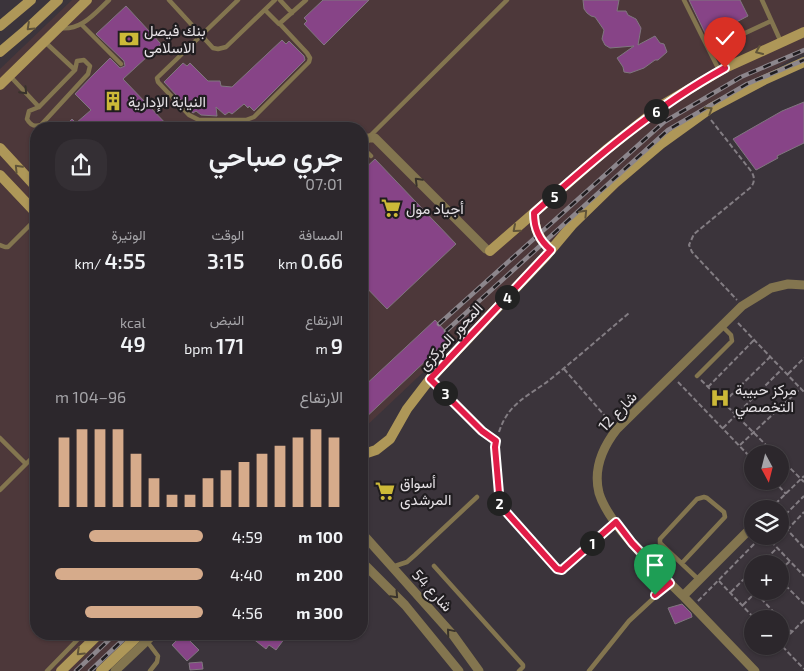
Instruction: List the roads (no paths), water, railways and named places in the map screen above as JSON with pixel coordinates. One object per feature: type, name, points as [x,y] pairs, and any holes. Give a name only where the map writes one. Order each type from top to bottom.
[{"type":"main road","points":[[0,26],[30,0]]},
{"type":"main road","points":[[46,11],[48,0]]},
{"type":"main road","points":[[0,52],[58,0]]},
{"type":"main road","points":[[0,85],[87,0]]},
{"type":"main road","points":[[490,251],[635,126],[664,104],[719,70],[804,32]]},
{"type":"main road","name":"المحور المركزى","points":[[368,453],[376,450],[390,439],[407,409],[430,379],[551,250],[572,225],[615,183],[661,144],[705,112],[737,93],[791,67],[804,64]]},
{"type":"main road","points":[[0,148],[30,180]]},
{"type":"main road","points":[[0,175],[30,207]]},
{"type":"main road","points":[[534,213],[538,234],[551,250]]},
{"type":"main road","points":[[61,671],[93,640]]},
{"type":"main road","points":[[101,671],[137,640]]},
{"type":"street","points":[[368,141],[375,138],[490,251]]},
{"type":"street","name":"شارع 12","points":[[755,671],[632,543],[606,508],[599,492],[597,475],[600,458],[606,443],[617,429],[731,315],[771,288],[788,284],[804,285]]},
{"type":"street","points":[[430,379],[482,431],[496,441]]},
{"type":"street","points":[[683,596],[744,534]]},
{"type":"street","name":"شارع 54","points":[[368,540],[453,635],[479,671]]},
{"type":"street","name":"شارع 54","points":[[368,567],[405,606],[459,671]]},
{"type":"street","points":[[115,671],[139,640]]},
{"type":"lane","points":[[58,28],[82,25],[109,0]]},
{"type":"lane","points":[[169,0],[213,48],[222,49],[275,0]]},
{"type":"lane","points":[[238,0],[157,78],[158,82],[189,115],[198,120],[246,120],[254,117],[309,62],[310,58],[307,53],[265,10]]},
{"type":"lane","points":[[280,0],[292,13]]},
{"type":"lane","points":[[280,24],[306,0]]},
{"type":"lane","points":[[368,139],[507,0]]},
{"type":"lane","points":[[684,0],[719,70]]},
{"type":"lane","points":[[762,0],[781,42]]},
{"type":"lane","points":[[709,50],[771,21]]},
{"type":"lane","points":[[82,25],[122,64]]},
{"type":"lane","points":[[45,41],[75,70]]},
{"type":"lane","points":[[30,123],[27,115],[30,110],[39,106],[75,70],[78,61],[87,61],[90,66],[88,74],[44,122]]},
{"type":"lane","points":[[10,76],[39,106]]},
{"type":"lane","points":[[368,150],[371,156]]},
{"type":"lane","points":[[0,245],[5,248],[8,246],[30,225]]},
{"type":"lane","points":[[697,376],[732,341],[731,335],[721,325]]},
{"type":"lane","points":[[0,438],[26,464]]},
{"type":"lane","points":[[0,490],[30,460]]},
{"type":"lane","points":[[682,563],[725,517],[724,512],[704,496],[697,499],[660,540],[661,545],[699,580]]},
{"type":"lane","points":[[391,567],[411,559],[477,497]]},
{"type":"lane","points":[[434,566],[523,665],[519,671]]},
{"type":"lane","points":[[589,671],[629,621],[670,583]]},
{"type":"lane","points":[[47,671],[77,640]]},
{"type":"lane","points":[[145,640],[158,656],[157,662],[150,671]]},
{"type":"railway","points":[[439,324],[664,122],[741,77],[804,50]]},
{"type":"railway","points":[[446,331],[668,130],[747,84],[804,60]]},
{"type":"railway","points":[[76,671],[109,640]]},
{"type":"railway","points":[[90,671],[123,640]]},
{"type":"place","name":"بنك فيصل الاسلامى","points":[[129,39]]},
{"type":"place","name":"النيابة الإدارية","points":[[113,101]]},
{"type":"place","name":"أجياد مول","points":[[391,208]]},
{"type":"place","name":"مركز حبيبة التخصصي","points":[[720,398]]},
{"type":"place","name":"أسواق المرشدى","points":[[385,491]]}]
